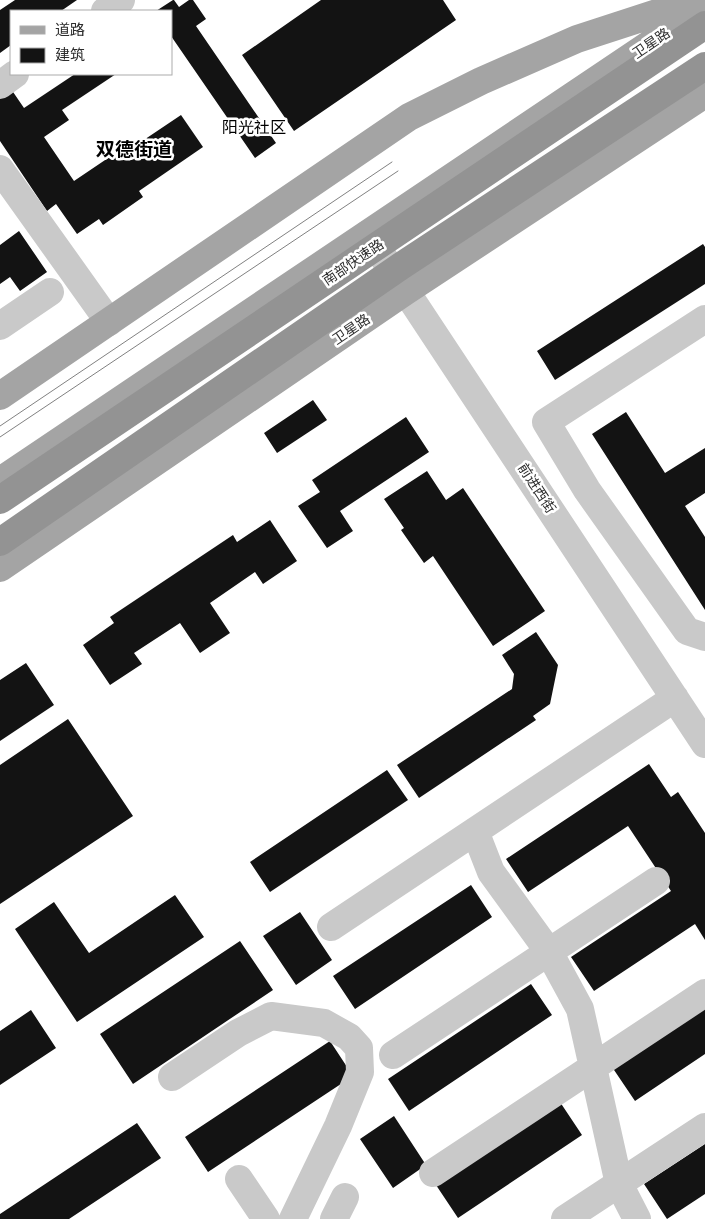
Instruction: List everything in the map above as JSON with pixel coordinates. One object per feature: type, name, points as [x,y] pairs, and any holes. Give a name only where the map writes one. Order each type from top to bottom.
[{"type":"highway","name":"南部快速路","points":[[0,500],[705,24]]},
{"type":"highway","points":[[0,542],[401,266],[705,66]]},
{"type":"main road","name":"卫星路","points":[[0,396],[409,117],[481,80],[577,39],[697,0]]},
{"type":"main road","name":"卫星路","points":[[0,481],[705,7]]},
{"type":"main road","name":"卫星路","points":[[0,568],[406,292],[705,94]]},
{"type":"street","points":[[106,10],[121,0]]},
{"type":"street","points":[[0,84],[14,75]]},
{"type":"street","points":[[0,169],[109,322]]},
{"type":"street","name":"前进西街","points":[[368,234],[705,744]]},
{"type":"street","points":[[0,326],[50,292]]},
{"type":"street","points":[[705,318],[546,422],[587,490],[687,631],[705,637]]},
{"type":"street","points":[[553,513],[587,490]]},
{"type":"street","points":[[331,927],[675,698]]},
{"type":"street","points":[[475,831],[491,872],[549,952],[580,1009],[619,1184],[637,1219]]},
{"type":"street","points":[[394,1056],[656,881]]},
{"type":"street","points":[[432,1173],[705,993]]},
{"type":"street","points":[[172,1077],[238,1033],[271,1016],[324,1023],[349,1037],[359,1048],[360,1072],[338,1126],[293,1219]]},
{"type":"street","points":[[565,1219],[705,1127]]},
{"type":"street","points":[[239,1179],[266,1219]]},
{"type":"building","points":[[15,0],[77,0],[62,10],[10,10],[10,46],[0,53],[0,10]]},
{"type":"building","points":[[173,0],[179,7],[189,0],[193,0],[206,19],[196,26],[276,143],[255,158],[172,37],[172,10],[158,10]]},
{"type":"building","points":[[321,0],[443,0],[456,20],[294,131],[242,55]]},
{"type":"building","points":[[74,75],[114,75],[62,110],[69,120],[44,137],[74,181],[114,154],[117,158],[181,115],[203,147],[139,191],[143,197],[103,225],[99,219],[77,234],[56,204],[47,211],[0,141],[0,97],[11,89],[24,108]]},
{"type":"building","points":[[19,231],[47,272],[20,291],[10,277],[0,284],[0,245]]},
{"type":"building","points":[[703,244],[705,247],[705,284],[555,380],[537,351]]},
{"type":"building","points":[[313,400],[327,420],[277,453],[264,433]]},
{"type":"building","points":[[626,412],[665,473],[705,448],[705,493],[685,506],[705,537],[705,610],[592,434]]},
{"type":"building","points":[[406,417],[429,452],[340,511],[353,531],[327,548],[298,506],[320,492],[312,480]]},
{"type":"building","points":[[427,471],[446,500],[463,488],[545,611],[493,646],[433,556],[424,563],[401,530],[404,528],[384,499]]},
{"type":"building","points":[[270,520],[297,561],[263,584],[255,572],[210,603],[230,633],[200,653],[180,623],[134,653],[142,664],[110,685],[83,645],[114,623],[110,617],[233,535],[237,542]]},
{"type":"building","points":[[536,632],[558,665],[550,704],[533,716],[536,720],[419,798],[397,765],[512,689],[514,674],[502,655]]},
{"type":"building","points":[[26,663],[54,705],[0,741],[0,680]]},
{"type":"building","points":[[68,719],[133,816],[0,904],[0,765]]},
{"type":"building","points":[[649,764],[671,797],[678,792],[705,833],[705,940],[695,924],[594,991],[571,957],[671,891],[628,826],[528,892],[506,859]]},
{"type":"building","points":[[387,770],[408,800],[270,892],[250,862]]},
{"type":"building","points":[[471,885],[492,917],[355,1009],[333,976]]},
{"type":"building","points":[[175,895],[204,937],[77,1022],[15,929],[54,902],[89,953]]},
{"type":"building","points":[[300,912],[332,960],[296,985],[263,936]]},
{"type":"building","points":[[240,941],[273,990],[133,1084],[100,1034]]},
{"type":"building","points":[[531,984],[552,1015],[409,1111],[388,1079]]},
{"type":"building","points":[[705,1005],[705,1054],[635,1101],[612,1067]]},
{"type":"building","points":[[31,1010],[56,1048],[0,1085],[0,1031]]},
{"type":"building","points":[[330,1041],[353,1076],[208,1172],[185,1137]]},
{"type":"building","points":[[560,1102],[582,1135],[458,1218],[436,1185]]},
{"type":"building","points":[[394,1116],[426,1165],[393,1188],[360,1139]]},
{"type":"building","points":[[137,1123],[161,1158],[69,1219],[0,1219],[0,1214]]},
{"type":"building","points":[[705,1144],[705,1194],[667,1219],[644,1184]]},
{"type":"tram line","points":[[0,426],[392,162]]},
{"type":"tram line","points":[[0,437],[398,171]]},
{"type":"district","name":"阳光社区","points":[[254,127]]},
{"type":"district","name":"双德街道","points":[[134,149]]}]
